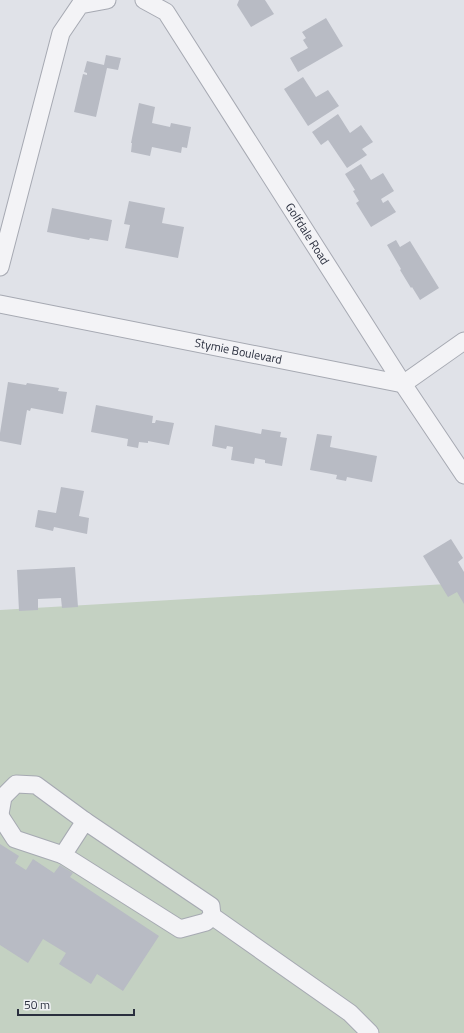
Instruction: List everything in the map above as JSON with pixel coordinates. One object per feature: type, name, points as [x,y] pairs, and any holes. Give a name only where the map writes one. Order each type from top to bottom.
[{"type":"street","points":[[0,267],[61,33],[80,5],[107,0]]},
{"type":"street","name":"Golfdale Road","points":[[144,0],[166,12],[403,384],[464,475]]},
{"type":"street","name":"Stymie Boulevard","points":[[0,304],[403,384]]},
{"type":"street","points":[[403,384],[464,341]]},
{"type":"street","points":[[212,916],[206,922],[180,929],[63,855],[16,839],[0,815],[3,797],[2,794],[16,784],[36,785],[85,821],[211,906],[212,916],[350,1013],[370,1033]]},
{"type":"street","points":[[63,855],[85,821]]},
{"type":"green space","points":[[464,583],[464,1033],[0,1033],[0,610]]},
{"type":"building","points":[[239,0],[265,0],[274,14],[251,27],[237,5]]},
{"type":"building","points":[[326,18],[343,46],[298,72],[290,58],[308,48],[303,40],[306,38],[302,32]]},
{"type":"building","points":[[106,55],[121,58],[118,70],[107,68],[96,117],[74,112],[83,74],[87,75],[87,73],[84,72],[87,61],[104,65]]},
{"type":"building","points":[[303,77],[316,97],[328,90],[339,106],[308,126],[284,89]]},
{"type":"building","points":[[139,103],[155,107],[152,123],[170,127],[171,123],[191,127],[187,148],[182,147],[181,153],[152,147],[150,156],[131,152],[131,143]]},
{"type":"building","points":[[338,114],[350,133],[361,125],[373,142],[362,149],[367,155],[347,168],[328,140],[321,145],[312,132]]},
{"type":"building","points":[[361,164],[371,180],[383,173],[394,191],[381,199],[383,203],[388,200],[396,212],[371,227],[356,203],[359,201],[353,191],[355,190],[345,174]]},
{"type":"building","points":[[129,201],[165,208],[162,223],[184,227],[178,258],[125,248],[130,225],[124,224]]},
{"type":"building","points":[[52,208],[112,220],[108,241],[90,238],[89,240],[47,232]]},
{"type":"building","points":[[396,240],[400,247],[410,241],[439,288],[420,300],[400,270],[401,269],[387,245]]},
{"type":"building","points":[[8,382],[26,385],[27,383],[59,388],[58,391],[67,392],[63,414],[31,408],[30,411],[27,410],[21,445],[0,441]]},
{"type":"building","points":[[96,405],[153,416],[152,423],[155,423],[156,420],[174,423],[169,445],[148,441],[148,443],[139,442],[138,448],[127,446],[128,439],[91,432]]},
{"type":"building","points":[[215,425],[261,434],[262,429],[281,432],[280,437],[287,438],[282,466],[265,463],[265,460],[255,458],[254,464],[231,460],[233,447],[227,446],[226,449],[212,446]]},
{"type":"building","points":[[317,434],[332,436],[330,447],[377,456],[372,482],[347,477],[346,481],[336,479],[337,475],[310,470]]},
{"type":"building","points":[[61,487],[84,491],[79,516],[89,518],[87,534],[54,527],[53,531],[35,527],[38,510],[56,513]]},
{"type":"building","points":[[451,539],[463,558],[458,562],[464,572],[464,604],[457,592],[448,597],[423,556]]},
{"type":"building","points":[[75,567],[78,607],[62,608],[61,598],[38,599],[38,610],[19,611],[17,570]]},
{"type":"building","points":[[0,844],[19,856],[15,863],[26,870],[33,859],[54,873],[60,865],[73,873],[70,877],[159,936],[123,991],[97,974],[91,984],[59,964],[66,953],[43,939],[28,963],[0,945]]}]
